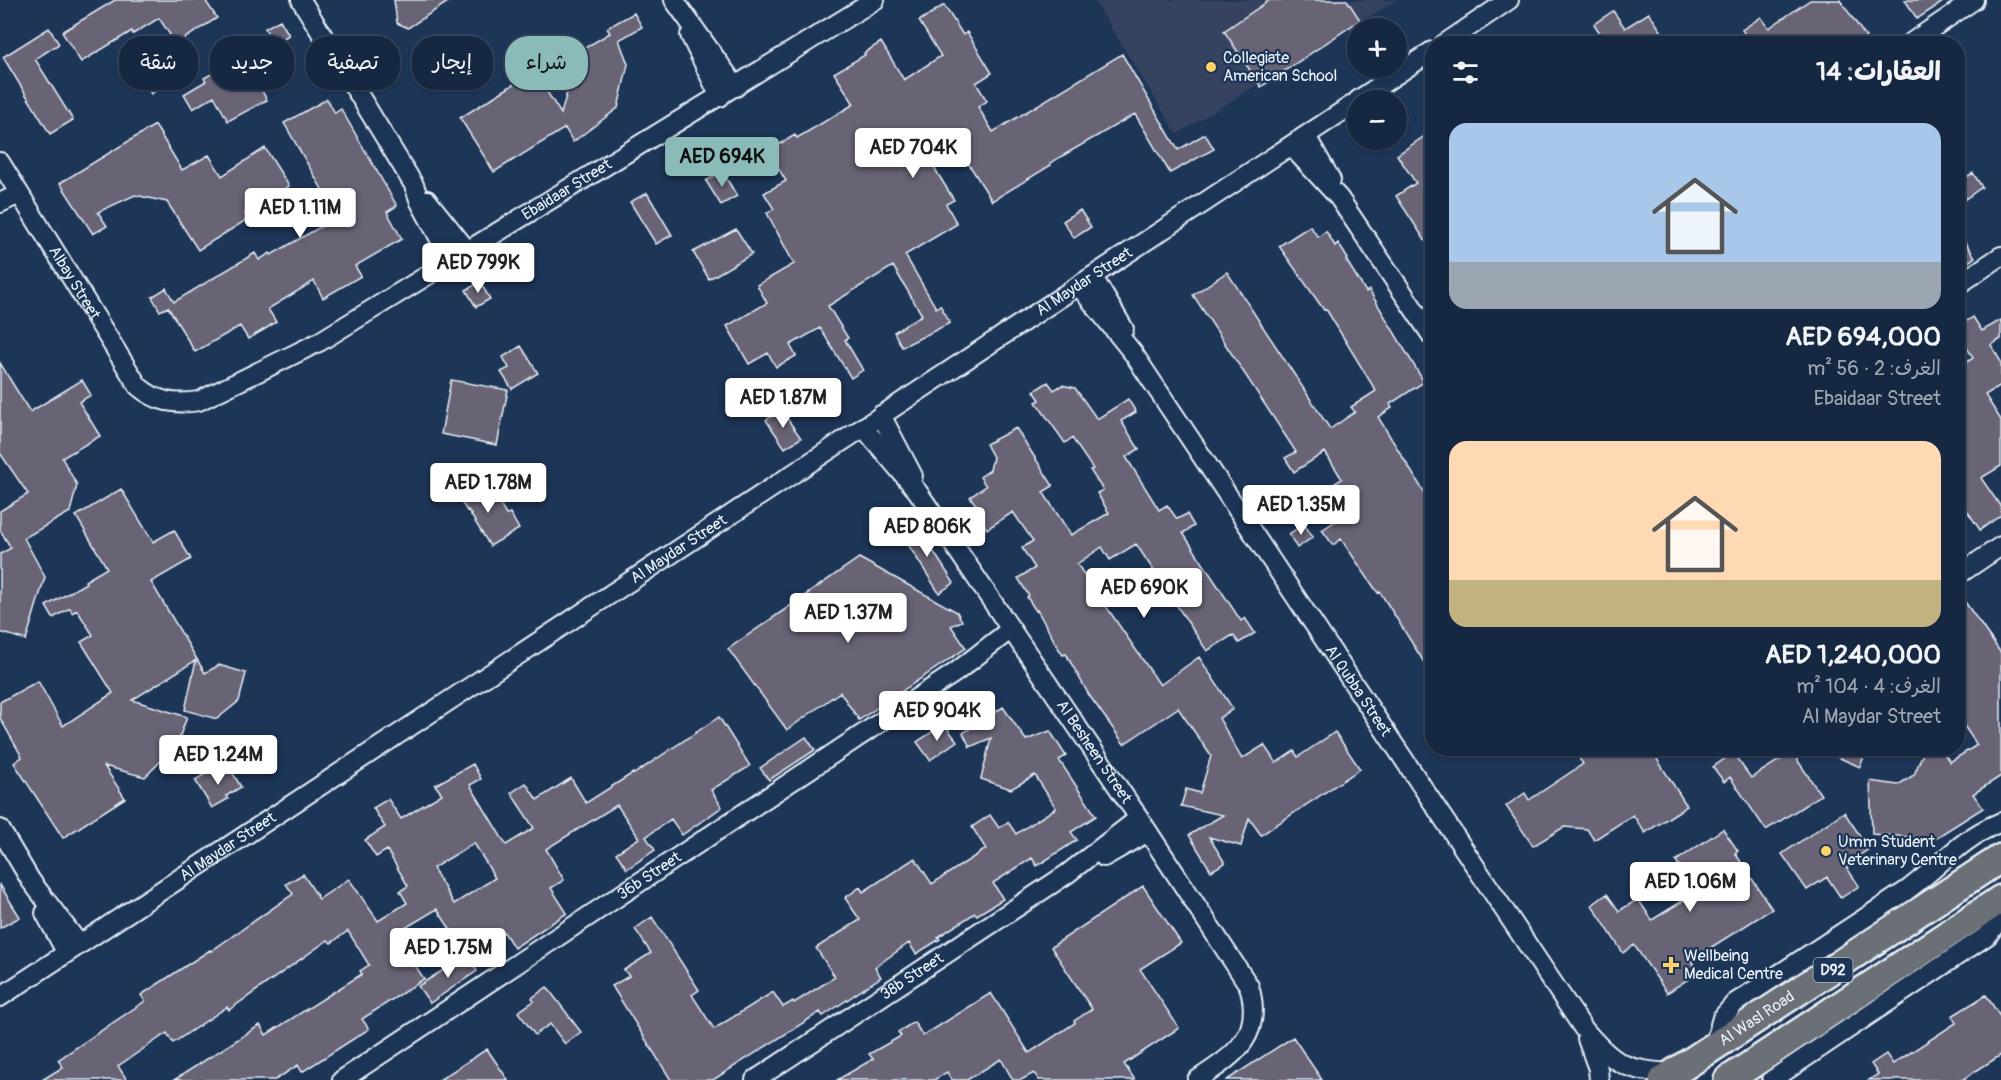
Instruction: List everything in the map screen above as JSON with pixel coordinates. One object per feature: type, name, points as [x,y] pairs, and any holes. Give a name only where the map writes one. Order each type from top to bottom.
[{"type":"main road","name":"Al Wasl Road","points":[[1668,1077],[2001,858]]},
{"type":"main road","name":"Al Wasl Road","points":[[1728,1080],[2001,899]]},
{"type":"street","points":[[301,0],[414,185],[467,250]]},
{"type":"street","name":"Ebaidaar Street","points":[[156,398],[168,403],[182,404],[199,401],[319,342],[875,0]]},
{"type":"street","points":[[1456,36],[1509,0]]},
{"type":"street","points":[[1921,36],[1974,0]]},
{"type":"street","points":[[678,7],[695,48],[728,92]]},
{"type":"street","name":"Al Maydar Street","points":[[1374,90],[1425,56]]},
{"type":"street","name":"Al Maydar Street","points":[[0,997],[1347,108]]},
{"type":"street","points":[[1298,141],[1328,173],[1339,198],[1425,326]]},
{"type":"street","name":"Albay Street","points":[[2,170],[20,194],[138,386],[156,398]]},
{"type":"street","points":[[414,185],[424,211],[451,260]]},
{"type":"street","points":[[0,203],[20,194]]},
{"type":"street","points":[[1965,280],[2001,256]]},
{"type":"street","name":"Al Qubba Street","points":[[1086,281],[1119,320],[1133,353],[1584,1028],[1603,1052],[1619,1064],[1668,1077]]},
{"type":"street","name":"Al Besheen Street","points":[[880,415],[909,467],[918,492]]},
{"type":"street","name":"Al Besheen Street","points":[[863,427],[918,492],[1249,986],[1254,1002],[1249,1033],[1231,1058],[1197,1080]]},
{"type":"street","points":[[1965,570],[2001,546]]},
{"type":"street","name":"36b Street","points":[[342,1080],[956,672],[1016,636]]},
{"type":"street","points":[[1713,1049],[1722,1018],[1735,1003],[1906,891],[1964,841],[2001,822]]},
{"type":"street","name":"38b Street","points":[[755,1080],[1143,825]]},
{"type":"street","points":[[0,829],[73,948]]},
{"type":"street","points":[[1773,1080],[1988,935],[2001,917]]},
{"type":"street","name":"Al Qubba Street","points":[[1584,1028],[1595,1059],[1599,1080]]},
{"type":"shaded area","name":"Collegiate American School","points":[[1094,0],[1397,0],[1367,18],[1347,18],[1347,30],[1177,134]]},
{"type":"building","points":[[115,0],[205,0],[217,18],[189,36],[171,36],[159,18],[133,34],[132,31],[119,36],[119,39],[81,62],[62,32]]},
{"type":"building","points":[[394,0],[451,0],[408,28],[397,23]]},
{"type":"building","points":[[1270,0],[1347,0],[1359,18],[1347,18],[1347,29],[1261,87],[1224,31]]},
{"type":"building","points":[[1810,0],[1840,0],[1865,36],[1746,36],[1742,30],[1761,17],[1769,28]]},
{"type":"building","points":[[1905,0],[1946,0],[1917,19]]},
{"type":"building","points":[[944,5],[963,35],[967,32],[992,73],[976,83],[987,101],[978,107],[993,132],[1122,54],[1178,150],[1205,134],[1214,149],[1170,173],[1135,114],[1050,163],[1051,165],[992,201],[960,150],[933,166],[954,200],[946,204],[957,224],[905,255],[936,308],[940,305],[950,323],[902,347],[894,332],[922,315],[893,266],[828,306],[848,338],[845,340],[863,370],[851,378],[820,328],[790,345],[796,356],[776,367],[768,353],[749,364],[727,326],[767,303],[757,285],[794,264],[767,213],[774,209],[764,193],[786,181],[768,151],[795,135],[797,138],[854,104],[834,73],[865,55],[864,53],[881,42],[904,80],[941,56],[919,21]]},
{"type":"building","points":[[1613,11],[1625,28],[1649,13],[1665,36],[1602,36],[1594,24]]},
{"type":"building","points":[[634,13],[642,27],[619,40],[628,64],[618,108],[573,142],[565,128],[494,172],[460,118],[505,90],[546,90],[561,114],[568,90],[588,90],[588,46],[610,33],[607,28]]},
{"type":"building","points":[[280,20],[289,35],[269,36],[265,28]]},
{"type":"building","points":[[49,28],[59,44],[35,59],[73,120],[50,134],[3,57]]},
{"type":"building","points":[[210,75],[210,90],[261,90],[267,100],[228,121],[214,96],[193,109],[184,94],[191,90],[198,90],[198,86],[206,81],[204,78]]},
{"type":"building","points":[[327,99],[335,113],[341,109],[397,206],[387,212],[402,239],[355,266],[361,276],[323,298],[314,281],[268,309],[276,322],[248,339],[240,326],[195,352],[168,307],[160,311],[152,297],[166,288],[174,302],[255,253],[259,260],[270,253],[271,255],[338,217],[284,123]]},
{"type":"building","points":[[155,125],[182,170],[209,155],[222,176],[265,148],[289,186],[245,213],[248,219],[198,250],[167,202],[135,195],[98,212],[107,226],[93,234],[60,183]]},
{"type":"building","points":[[1425,136],[1425,240],[1396,196],[1416,183],[1397,155]]},
{"type":"building","points":[[722,171],[737,196],[721,205],[706,181]]},
{"type":"building","points":[[1973,173],[1982,187],[1965,199],[1965,178]]},
{"type":"building","points":[[647,193],[672,235],[656,244],[630,202]]},
{"type":"building","points":[[1080,210],[1091,227],[1074,238],[1063,221]]},
{"type":"building","points":[[1310,226],[1318,237],[1326,231],[1335,246],[1338,243],[1366,292],[1369,290],[1424,382],[1390,404],[1392,408],[1378,417],[1425,491],[1425,664],[1380,592],[1378,593],[1341,539],[1333,545],[1322,530],[1346,514],[1329,487],[1342,479],[1325,452],[1294,472],[1285,458],[1296,452],[1193,295],[1227,272],[1330,429],[1355,412],[1351,407],[1376,391],[1326,309],[1324,310],[1279,246]]},
{"type":"building","points":[[736,229],[752,254],[709,279],[693,252]]},
{"type":"building","points":[[1965,242],[1975,257],[1965,265]]},
{"type":"building","points":[[480,282],[490,299],[476,307],[466,290]]},
{"type":"building","points":[[1973,317],[1982,331],[2001,320],[2001,339],[1991,345],[2001,362],[2001,385],[1985,395],[2001,420],[2001,466],[1981,478],[2001,507],[2001,515],[1980,530],[1965,510],[1965,363],[1973,358],[1965,344],[1965,322]]},
{"type":"building","points":[[521,346],[538,373],[512,389],[501,372],[509,368],[503,357]]},
{"type":"building","points":[[0,363],[30,412],[82,380],[91,395],[79,402],[100,436],[62,458],[77,485],[70,512],[24,538],[45,577],[26,640],[0,632],[0,554],[11,548],[0,530],[0,511],[28,494],[0,453]]},
{"type":"building","points":[[451,380],[508,390],[497,445],[441,434]]},
{"type":"building","points":[[1048,382],[1054,390],[1062,385],[1075,388],[1097,419],[1128,399],[1136,412],[1121,421],[1139,449],[1126,457],[1159,510],[1167,505],[1177,519],[1187,514],[1194,526],[1183,533],[1241,621],[1245,618],[1255,633],[1239,643],[1233,635],[1207,651],[1136,544],[1110,560],[1102,547],[1077,564],[1160,685],[1199,657],[1233,709],[1219,718],[1242,759],[1264,745],[1276,763],[1294,751],[1298,757],[1335,732],[1360,769],[1261,835],[1249,818],[1241,846],[1209,837],[1225,863],[1211,871],[1189,835],[1223,815],[1181,806],[1186,789],[1200,793],[1211,756],[1178,708],[1124,744],[1089,695],[1066,654],[1063,655],[1059,649],[1018,578],[1035,568],[1022,548],[1033,541],[1013,512],[987,529],[973,508],[977,506],[970,497],[986,486],[980,477],[990,470],[993,457],[986,444],[1016,428],[1053,486],[1043,492],[1071,535],[1109,513],[1097,493],[1103,490],[1090,470],[1093,469],[1072,438],[1065,443],[1036,402],[1040,400],[1034,391]]},
{"type":"building","points":[[781,410],[801,438],[785,448],[766,420]]},
{"type":"building","points":[[486,481],[506,515],[510,513],[519,529],[490,546],[458,497]]},
{"type":"building","points":[[121,489],[153,542],[174,530],[191,559],[151,582],[205,673],[219,665],[246,673],[239,701],[217,719],[185,710],[196,660],[132,700],[187,717],[176,746],[145,777],[104,766],[125,798],[63,838],[14,763],[22,757],[0,718],[0,702],[38,681],[63,726],[113,693],[81,642],[93,635],[77,610],[72,613],[70,608],[53,618],[46,606],[107,568],[76,516]]},
{"type":"building","points":[[915,523],[954,583],[939,593],[900,532]]},
{"type":"building","points":[[1304,524],[1313,537],[1297,548],[1289,534]]},
{"type":"building","points":[[859,558],[957,612],[962,621],[951,626],[966,648],[859,720],[840,692],[787,730],[728,649]]},
{"type":"building","points":[[1965,602],[2001,653],[2001,776],[1973,794],[1983,808],[1934,839],[1872,834],[1870,781],[1898,785],[1914,775],[1922,756],[1946,756],[1950,762],[1960,756],[1965,756],[1965,753],[1977,745],[1965,727]]},
{"type":"building","points":[[1003,707],[1026,740],[1050,731],[1066,756],[1059,760],[1096,816],[1071,832],[1077,840],[1037,866],[1032,858],[993,883],[1003,899],[977,915],[975,913],[916,954],[909,943],[875,967],[881,977],[823,1016],[820,1012],[713,1080],[671,1080],[612,986],[629,976],[624,970],[651,953],[635,929],[652,917],[699,990],[692,995],[714,1029],[773,992],[783,1007],[793,1001],[794,1003],[835,977],[816,948],[860,920],[845,898],[860,887],[863,892],[915,858],[932,884],[986,849],[972,827],[990,815],[999,828],[1008,822],[1016,834],[1056,808],[1035,775],[1011,789],[981,779],[991,738],[970,747],[963,733]]},
{"type":"building","points":[[719,717],[750,766],[711,790],[722,807],[682,835],[671,819],[646,837],[655,850],[627,869],[616,853],[639,838],[617,805],[546,849],[564,880],[551,888],[567,913],[514,948],[504,932],[467,955],[437,909],[395,934],[424,979],[362,1019],[369,1029],[302,1072],[298,1065],[275,1080],[174,1080],[260,1025],[266,1035],[362,974],[360,971],[369,965],[348,931],[331,943],[328,940],[229,1010],[227,1007],[173,1043],[167,1033],[118,1066],[127,1080],[42,1080],[63,1067],[58,1060],[145,1001],[141,995],[211,951],[293,894],[286,884],[303,874],[319,899],[349,879],[378,921],[407,903],[400,891],[408,886],[387,850],[376,857],[365,840],[385,827],[373,808],[388,799],[401,819],[442,794],[435,785],[473,764],[481,779],[470,785],[506,845],[534,828],[511,793],[526,783],[537,800],[571,778],[586,803]],"holes":[[[474,843],[495,878],[454,904],[433,868]]]},
{"type":"building","points":[[944,724],[957,741],[930,760],[917,742]]},
{"type":"building","points":[[806,737],[815,750],[769,780],[760,768]]},
{"type":"building","points":[[1578,756],[1655,756],[1687,806],[1645,833],[1633,815],[1594,840],[1587,829],[1564,827],[1533,846],[1506,806],[1525,793],[1529,800],[1583,764]]},
{"type":"building","points":[[1729,756],[1735,756],[1751,778],[1786,756],[1795,756],[1821,795],[1766,830],[1730,777],[1724,782],[1713,767]]},
{"type":"building","points":[[1835,756],[1864,756],[1860,767]]},
{"type":"building","points":[[228,765],[241,787],[226,796],[228,799],[212,808],[195,780],[211,771],[213,774]]},
{"type":"building","name":"Umm Student Veterinary Centre","points":[[1844,812],[1869,849],[1845,865],[1859,886],[1841,898],[1827,877],[1807,890],[1782,854]]},
{"type":"building","points":[[1723,829],[1738,851],[1735,853],[1772,909],[1691,960],[1699,972],[1667,993],[1634,945],[1623,953],[1592,905],[1607,894],[1619,911],[1638,899],[1652,920],[1697,892],[1676,861]]},
{"type":"building","points":[[0,885],[20,917],[0,928]]},
{"type":"building","points":[[1143,886],[1181,943],[1140,969],[1179,1028],[1124,1064],[1135,1080],[1039,1080],[1034,1073],[1021,1080],[1013,1080],[1001,1059],[967,1080],[952,1080],[947,1072],[934,1080],[837,1080],[873,1059],[869,1054],[901,1036],[898,1032],[914,1022],[923,1036],[991,993],[1029,1053],[1092,1009],[1051,947]]},
{"type":"building","points":[[467,955],[477,971],[430,1003],[418,986]]},
{"type":"building","points":[[547,987],[581,1032],[565,1044],[550,1024],[535,1035],[518,1012],[534,1001],[532,998]]},
{"type":"building","points":[[1986,995],[2001,1018],[2001,1055],[1962,1080],[1869,1080],[1878,1074],[1871,1064],[1886,1054],[1893,1064],[1956,1023],[1952,1016]]},
{"type":"building","points":[[1293,1037],[1322,1080],[1227,1080]]},
{"type":"building","points":[[487,1049],[508,1080],[439,1080]]},
{"type":"place","name":"Collegiate American School","points":[[1211,67]]},
{"type":"place","name":"Umm Student Veterinary Centre","points":[[1826,851]]},
{"type":"place","name":"Wellbeing Medical Centre","points":[[1671,965]]}]
